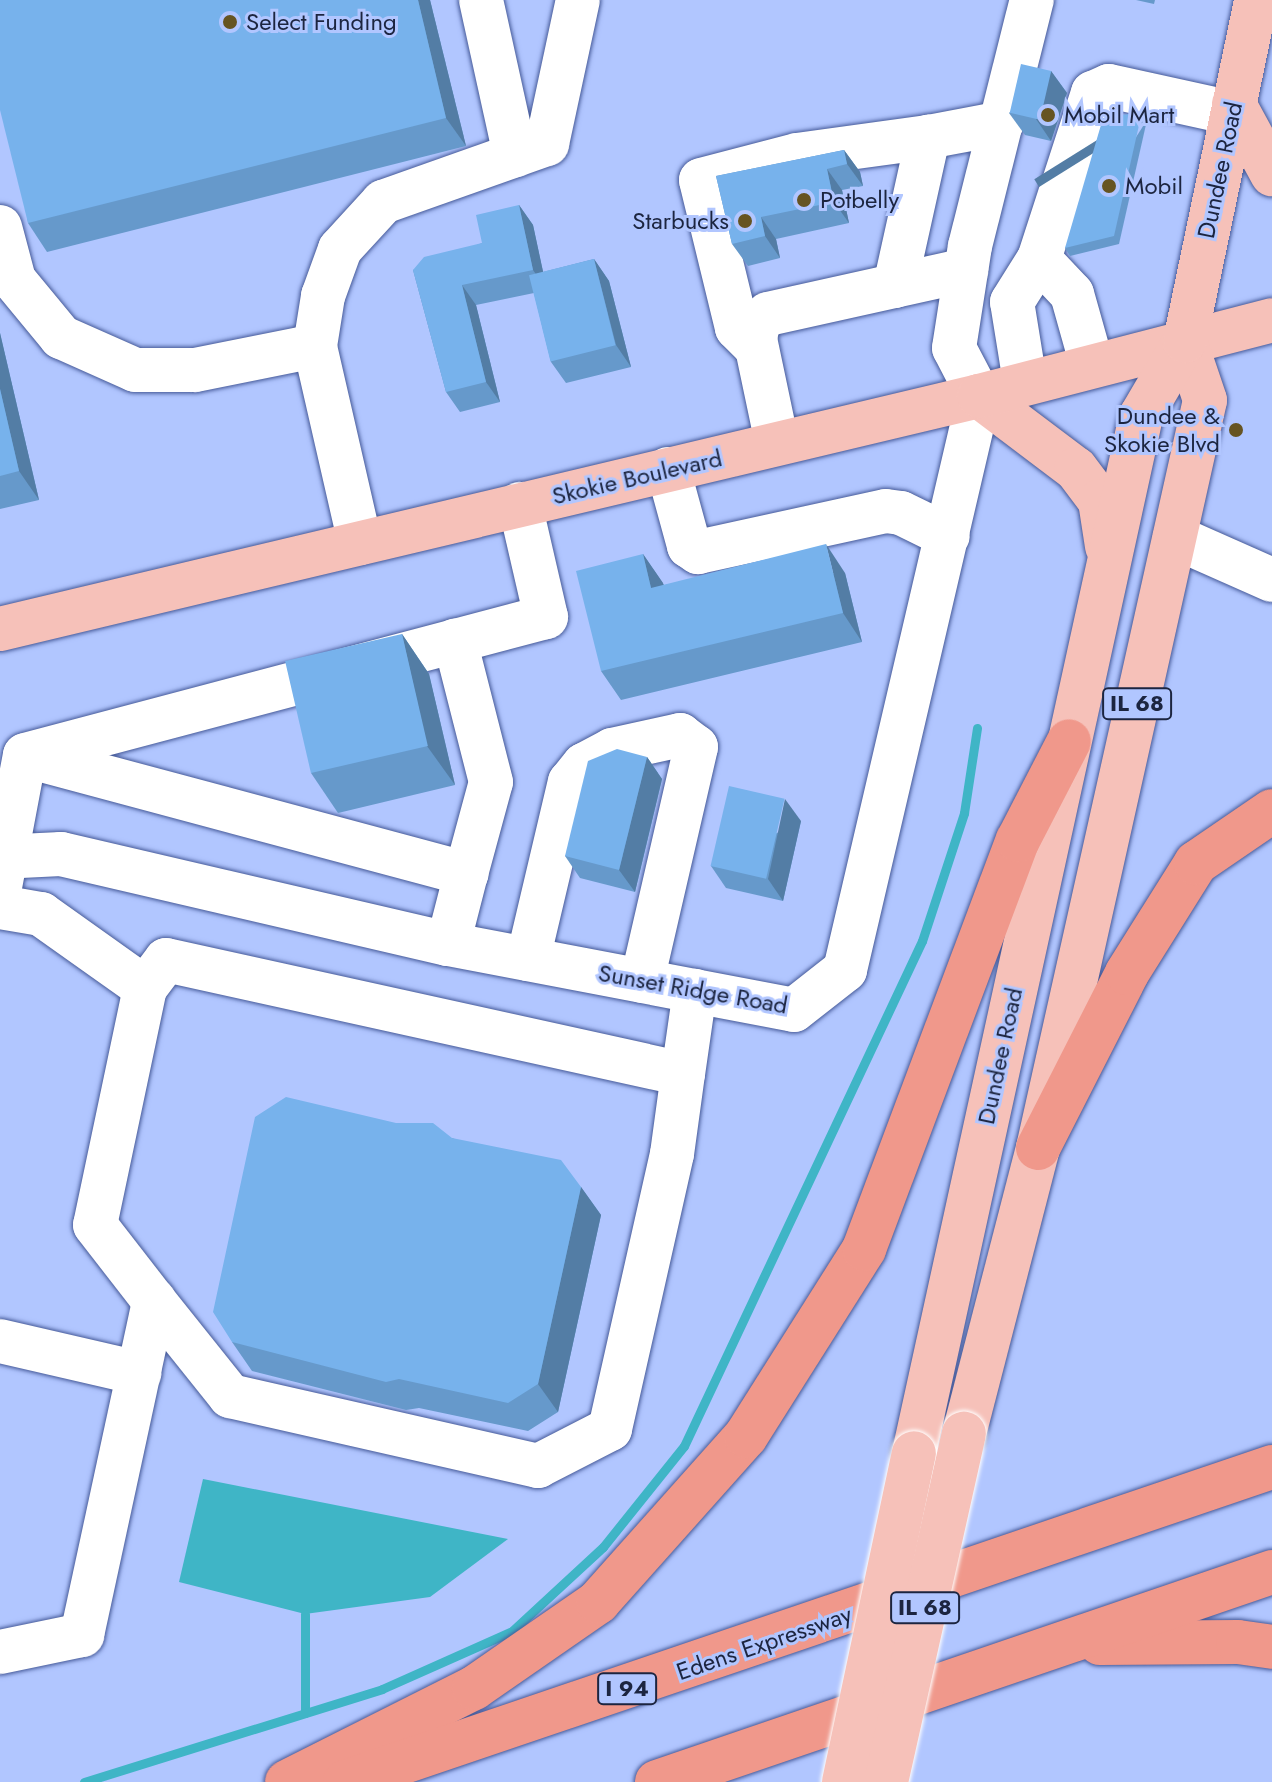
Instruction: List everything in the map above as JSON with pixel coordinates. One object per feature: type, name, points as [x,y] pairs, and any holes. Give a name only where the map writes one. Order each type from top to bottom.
[{"type":"highway","points":[[287,1782],[474,1688],[598,1602],[746,1436],[864,1249],[1018,840],[1069,741]]},
{"type":"highway","points":[[1038,1148],[1127,973],[1196,863],[1272,811]]},
{"type":"highway","name":"Edens Expressway","points":[[345,1782],[1272,1467]]},
{"type":"highway","points":[[657,1782],[1272,1572]]},
{"type":"highway","points":[[1062,1643],[1238,1642],[1272,1647]]},
{"type":"main road","name":"Dundee Road","points":[[844,1782],[1141,416],[1185,341],[1256,0]]},
{"type":"main road","points":[[1233,108],[1272,174]]},
{"type":"main road","name":"Skokie Boulevard","points":[[0,629],[979,396],[1272,320]]},
{"type":"main road","name":"IL 68","points":[[886,1782],[964,1434],[1038,1148],[1205,400],[1185,341]]},
{"type":"main road","points":[[979,396],[1076,469],[1100,501],[1110,560]]},
{"type":"street","points":[[481,0],[515,155]]},
{"type":"street","points":[[360,543],[315,346],[323,296],[340,249],[383,202],[547,144],[578,0]]},
{"type":"street","points":[[979,396],[954,348],[966,270],[1032,0]]},
{"type":"street","points":[[1025,382],[1012,302],[1039,259],[1093,93],[1109,86],[1233,108]]},
{"type":"street","points":[[756,347],[737,328],[701,180],[797,155],[928,137],[1002,123]]},
{"type":"street","points":[[895,286],[928,137]]},
{"type":"street","points":[[0,227],[14,280],[61,337],[135,370],[195,370],[315,346]]},
{"type":"street","points":[[1039,259],[1072,294],[1092,365]]},
{"type":"street","points":[[777,443],[756,347],[758,323],[768,314],[966,270]]},
{"type":"street","name":"Sunset Ridge Road","points":[[2,868],[61,854],[448,944],[794,1010],[845,970],[979,396]]},
{"type":"street","points":[[668,469],[689,546],[698,552],[886,511],[948,536]]},
{"type":"street","points":[[25,755],[546,617],[520,504]]},
{"type":"street","points":[[1175,537],[1272,580]]},
{"type":"street","points":[[448,944],[491,782],[455,641]]},
{"type":"street","points":[[528,959],[570,782],[584,765],[612,750],[680,735],[696,747],[642,981]]},
{"type":"street","points":[[2,868],[25,755]]},
{"type":"street","points":[[25,755],[466,874]]},
{"type":"street","points":[[0,907],[41,914],[145,988]]},
{"type":"street","points":[[683,1074],[166,960],[145,988],[95,1225],[230,1396],[538,1466],[610,1429],[672,1154],[695,991]]},
{"type":"street","points":[[0,1652],[82,1635],[154,1301]]},
{"type":"street","points":[[0,1341],[139,1373]]},
{"type":"shaded area","points":[[203,1479],[508,1539],[430,1597],[305,1614],[179,1582]]},
{"type":"building","points":[[0,0],[418,0],[446,118],[28,223],[0,110]]},
{"type":"building","points":[[1021,64],[1051,71],[1040,120],[1010,113]]},
{"type":"building","name":"Mobil","points":[[1142,112],[1114,236],[1065,248],[1103,118]]},
{"type":"building","points":[[844,150],[847,164],[827,169],[834,202],[761,217],[765,236],[732,244],[716,176]]},
{"type":"building","points":[[519,205],[533,270],[462,285],[486,382],[446,392],[413,270],[424,257],[482,243],[476,215]]},
{"type":"building","points":[[594,259],[616,345],[551,362],[529,275]]},
{"type":"building","points":[[0,389],[19,471],[0,476]]},
{"type":"building","points":[[826,544],[843,613],[601,671],[576,571],[643,554],[651,588]]},
{"type":"building","points":[[402,634],[428,746],[311,773],[285,661]]},
{"type":"building","points":[[617,749],[647,757],[619,870],[565,856],[588,761]]},
{"type":"building","points":[[729,786],[785,799],[766,879],[711,866]]},
{"type":"building","points":[[286,1097],[396,1123],[433,1123],[452,1138],[561,1160],[581,1187],[538,1384],[508,1403],[399,1379],[386,1382],[232,1342],[213,1312],[255,1117]]},
{"type":"waterway","points":[[84,1782],[382,1689],[512,1631],[603,1547],[684,1446],[922,941],[964,813],[977,728]]},
{"type":"waterway","points":[[305,1614],[305,1713]]},
{"type":"place","name":"Select Funding","points":[[230,22]]},
{"type":"place","name":"Mobil Mart","points":[[1048,115]]},
{"type":"place","name":"Mobil","points":[[1109,186]]},
{"type":"place","name":"Potbelly","points":[[804,200]]},
{"type":"place","name":"Starbucks","points":[[745,221]]},
{"type":"place","name":"Dundee & Skokie Blvd","points":[[1236,430]]}]
